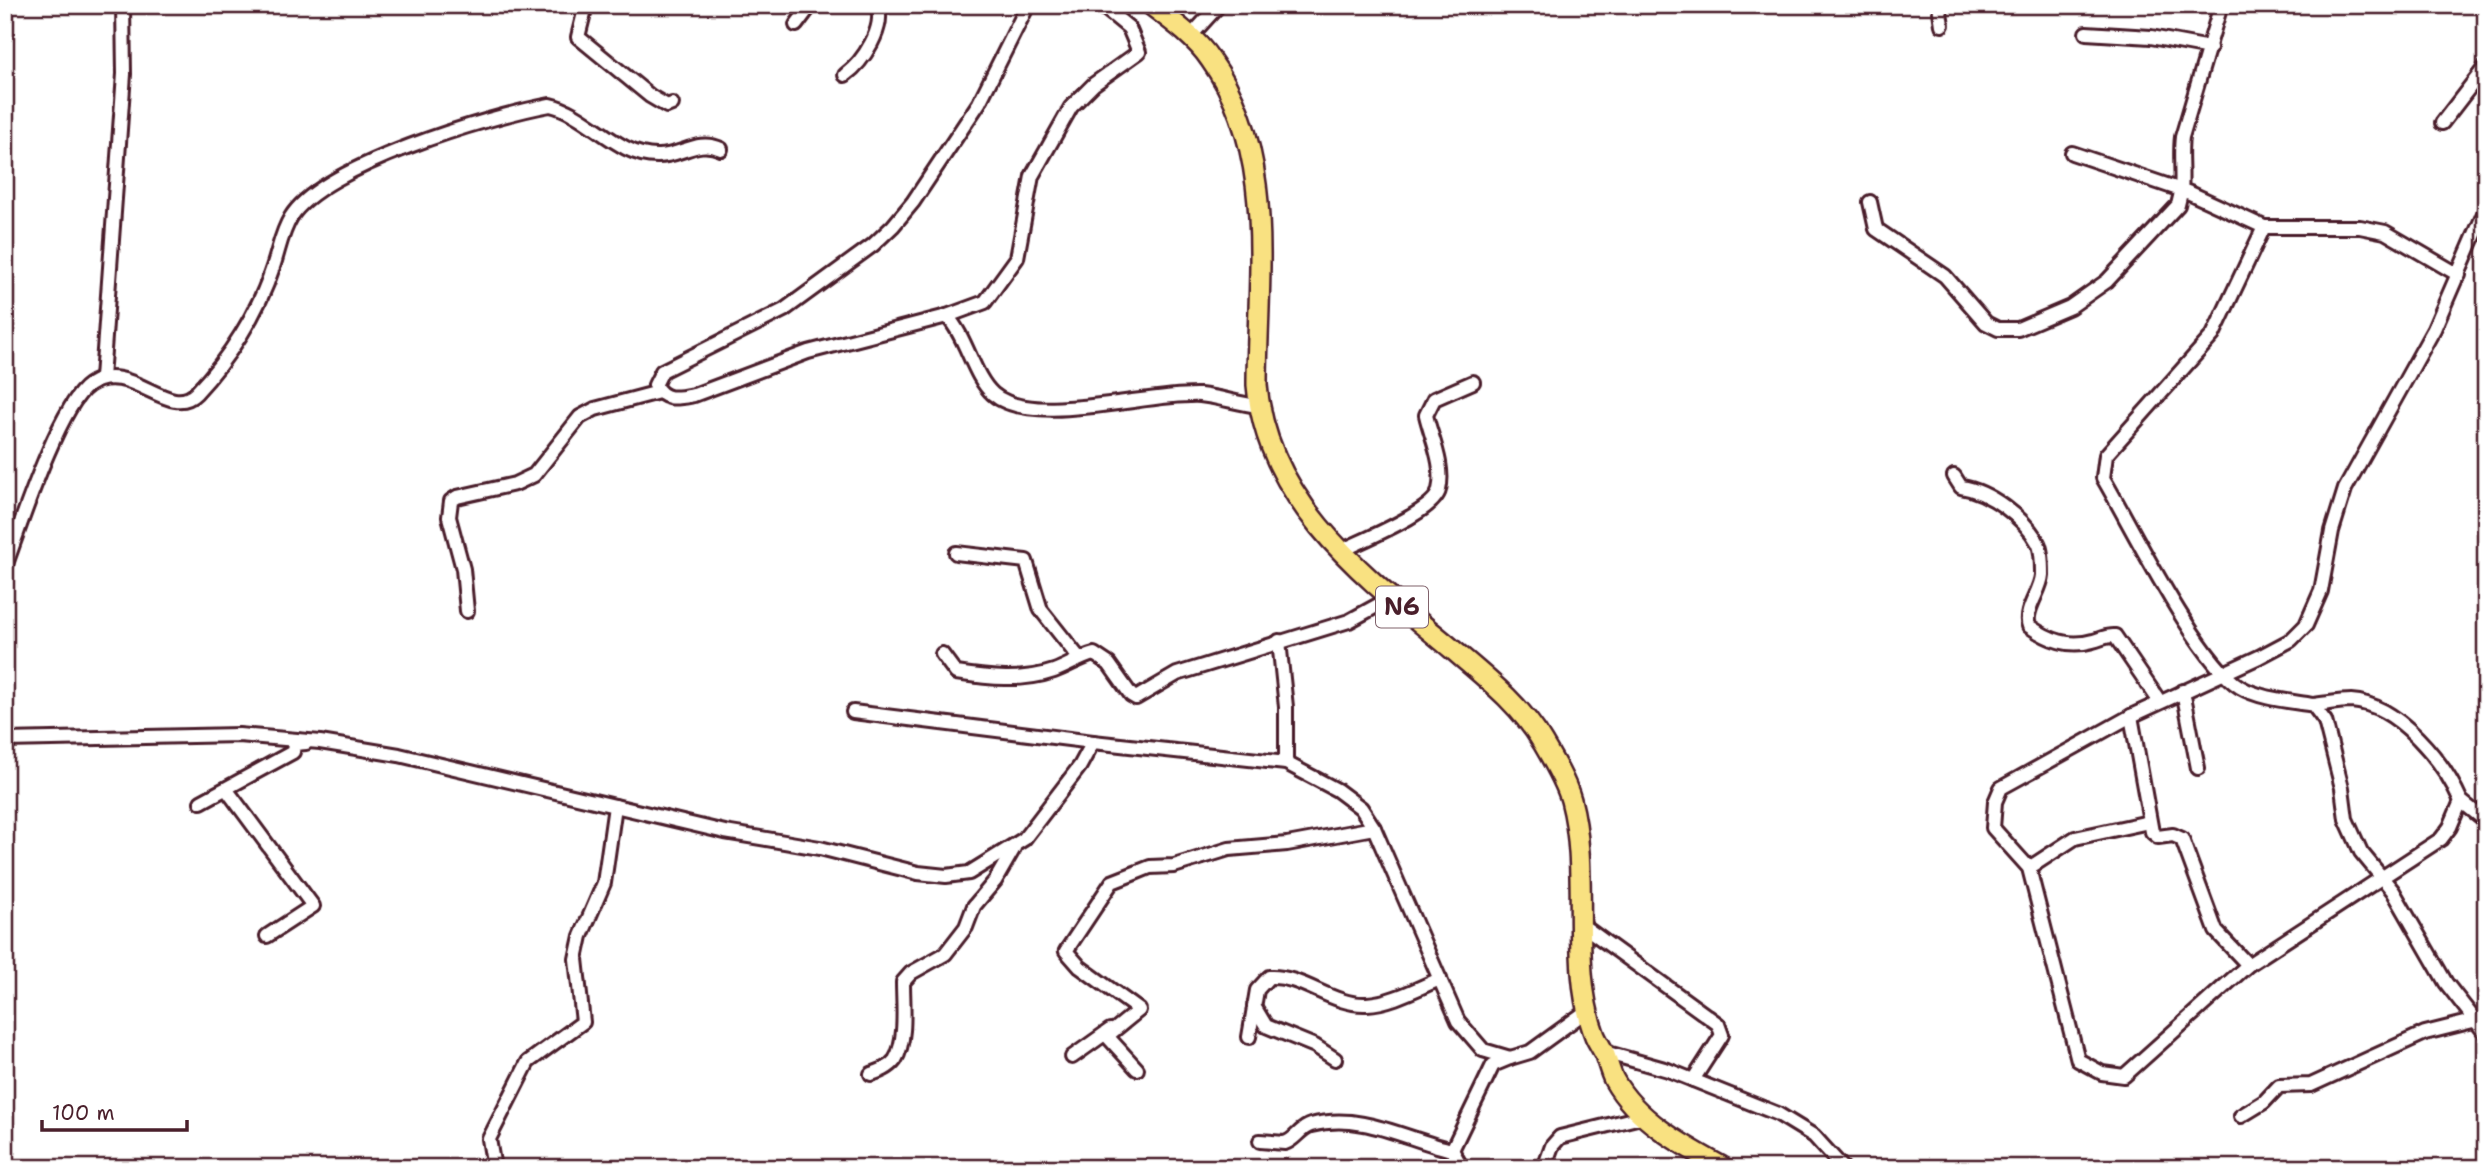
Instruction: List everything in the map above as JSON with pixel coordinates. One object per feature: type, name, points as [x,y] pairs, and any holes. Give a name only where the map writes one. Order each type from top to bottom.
[{"type":"highway","name":"N6","points":[[1151,5],[1210,58],[1233,102],[1252,159],[1262,237],[1257,328],[1259,405],[1271,450],[1289,482],[1339,552],[1503,692],[1543,742],[1571,800],[1582,883],[1588,1010],[1595,1036],[1614,1080],[1645,1116],[1683,1145],[1724,1168]]},
{"type":"street","points":[[102,378],[124,74],[123,5]]},
{"type":"street","points":[[586,5],[578,37],[660,104],[672,104]]},
{"type":"street","points":[[796,25],[811,5]]},
{"type":"street","points":[[845,75],[856,67],[880,19],[877,5]]},
{"type":"street","points":[[1028,5],[979,103],[913,202],[893,226],[873,245],[793,304],[662,371],[655,385],[659,392],[675,399],[694,395],[808,352],[947,316],[985,302],[1017,258],[1032,176],[1071,107],[1085,92],[1139,52],[1129,28],[1101,5]]},
{"type":"street","points":[[1189,38],[1220,5]]},
{"type":"street","points":[[1939,5],[1942,25]]},
{"type":"street","points":[[1870,202],[1879,232],[1945,276],[1986,323],[1998,329],[2018,329],[2070,307],[2106,281],[2166,221],[2178,205],[2182,192],[2182,137],[2221,5]]},
{"type":"street","points":[[2481,5],[2486,8]]},
{"type":"street","points":[[2086,33],[2151,37],[2210,47]]},
{"type":"street","points":[[2442,123],[2486,66]]},
{"type":"street","points":[[5,567],[58,432],[81,391],[102,378],[128,380],[175,402],[189,399],[234,346],[270,276],[284,229],[300,204],[363,166],[455,131],[550,105],[565,108],[620,144],[640,152],[658,156],[704,143],[721,149]]},
{"type":"street","points":[[2072,153],[2182,192],[2263,227],[2378,230],[2411,245],[2459,275]]},
{"type":"street","points":[[2461,801],[2450,827],[2441,839],[2380,876],[2248,965],[2124,1076],[2102,1073],[2078,1060],[2029,868],[1993,828],[1995,802],[2000,788],[2131,716],[2280,646],[2306,625],[2321,591],[2332,531],[2345,489],[2434,329],[2486,209]]},
{"type":"street","points":[[2263,227],[2213,335],[2106,455],[2103,478],[2195,636],[2223,672],[2243,689],[2313,705],[2352,701],[2392,715],[2424,746],[2461,801],[2486,821]]},
{"type":"street","points":[[947,316],[960,331],[989,389],[1003,400],[1050,409],[1202,395],[1259,405]]},
{"type":"street","points":[[1339,552],[1421,510],[1435,499],[1440,490],[1440,470],[1426,415],[1433,399],[1473,382]]},
{"type":"street","points":[[467,611],[463,569],[449,517],[452,501],[457,497],[515,484],[534,475],[580,417],[595,409],[659,392]]},
{"type":"street","points":[[1954,476],[1961,487],[1974,489],[2000,502],[2038,541],[2042,574],[2028,617],[2029,626],[2072,646],[2108,635],[2115,636],[2160,702]]},
{"type":"street","points":[[956,553],[1026,561],[1041,610],[1079,658]]},
{"type":"street","points":[[942,654],[956,673],[993,679],[1027,678],[1055,671],[1079,658],[1094,654],[1102,657],[1136,698],[1177,674],[1349,621],[1391,598]]},
{"type":"street","points":[[1279,641],[1286,707],[1286,764]]},
{"type":"street","points":[[2183,691],[2198,768]]},
{"type":"street","points":[[2313,705],[2325,721],[2347,819],[2361,852],[2393,891],[2446,983],[2486,1034]]},
{"type":"street","points":[[853,712],[1286,764],[1337,790],[1361,808],[1374,828],[1458,1021],[1469,1037],[1483,1050],[1510,1058]]},
{"type":"street","points":[[2131,716],[2149,822],[2154,835],[2173,835],[2182,839],[2216,930],[2248,965]]},
{"type":"street","points":[[5,740],[239,735],[320,742],[399,755],[725,832],[820,848],[918,873],[969,873],[1014,847],[1030,833],[1080,766],[1093,742]]},
{"type":"street","points":[[201,802],[280,761],[293,752],[294,744],[320,742]]},
{"type":"street","points":[[227,790],[313,905],[267,936]]},
{"type":"street","points":[[494,1168],[489,1139],[528,1062],[583,1022],[576,959],[581,936],[604,883],[615,806]]},
{"type":"street","points":[[2029,868],[2075,838],[2149,822]]},
{"type":"street","points":[[1139,1010],[1080,967],[1066,951],[1112,882],[1150,867],[1174,866],[1212,853],[1287,844],[1374,828]]},
{"type":"street","points":[[871,1074],[889,1067],[896,1059],[902,1027],[903,982],[911,973],[945,954],[966,927],[974,906],[995,881],[1014,847]]},
{"type":"street","points":[[1582,925],[1718,1024],[1722,1035],[1693,1080]]},
{"type":"street","points":[[1248,1037],[1257,990],[1269,977],[1290,978],[1352,1003],[1367,1005],[1440,979]]},
{"type":"street","points":[[1254,1005],[1266,1026],[1315,1046],[1335,1059]]},
{"type":"street","points":[[1072,1057],[1139,1010]]},
{"type":"street","points":[[1137,1069],[1107,1036],[1139,1010]]},
{"type":"street","points":[[1452,1150],[1493,1065],[1530,1052],[1588,1010]]},
{"type":"street","points":[[2241,1116],[2264,1102],[2279,1086],[2311,1085],[2425,1033],[2473,1020]]},
{"type":"street","points":[[1604,1052],[1693,1080],[1797,1124],[1814,1136],[1843,1168]]},
{"type":"street","points":[[1544,1168],[1552,1146],[1560,1137],[1645,1116]]},
{"type":"street","points":[[1260,1141],[1285,1143],[1310,1125],[1351,1122],[1385,1127],[1452,1150],[1462,1168]]}]
